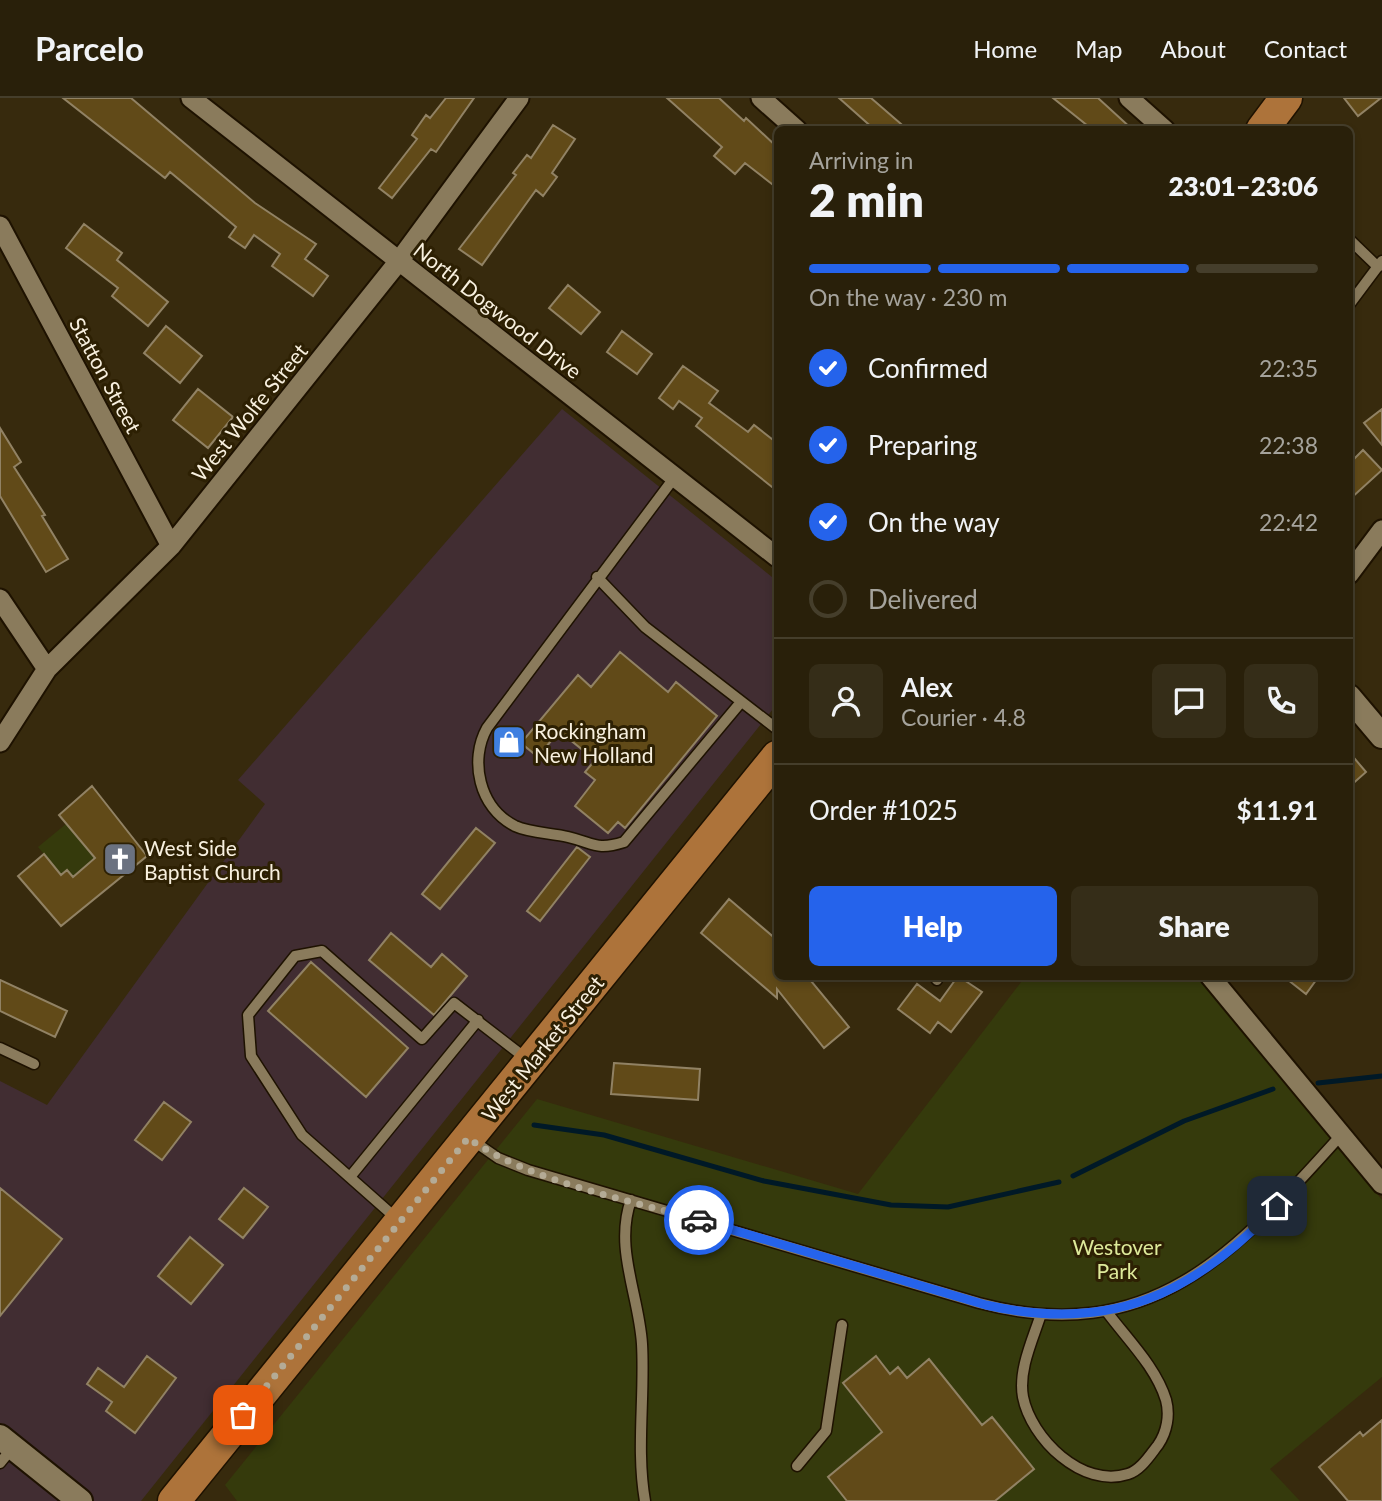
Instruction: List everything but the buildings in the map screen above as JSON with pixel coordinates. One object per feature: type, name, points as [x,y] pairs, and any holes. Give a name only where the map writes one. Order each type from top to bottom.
[{"type":"main road","name":"West Market Street","points":[[174,1501],[770,770]]},
{"type":"street","name":"North Dogwood Drive","points":[[191,98],[774,555]]},
{"type":"street","name":"West Wolfe Street","points":[[0,742],[47,669],[171,546],[399,261],[520,98]]},
{"type":"street","points":[[761,98],[792,126]]},
{"type":"street","points":[[1129,98],[1160,126]]},
{"type":"street","name":"Statton Street","points":[[0,226],[171,546]]},
{"type":"street","points":[[1353,570],[1382,530]]},
{"type":"street","points":[[0,599],[47,669]]},
{"type":"street","points":[[1353,701],[1382,736]]},
{"type":"street","points":[[1213,980],[1382,1184]]},
{"type":"street","points":[[4,1449],[80,1501]]},
{"type":"lane","points":[[1353,242],[1380,264],[1353,300]]},
{"type":"lane","points":[[674,478],[507,699],[480,743],[477,770],[481,786],[496,807],[515,826],[604,849],[624,842],[741,702]]},
{"type":"lane","points":[[597,577],[645,627],[774,727]]},
{"type":"lane","points":[[400,1221],[302,1135],[251,1056],[248,1015],[295,956],[322,951],[422,1039],[454,1003],[530,1062]]},
{"type":"lane","points":[[350,1177],[478,1020]]},
{"type":"lane","points":[[0,1048],[34,1064]]},
{"type":"lane","points":[[468,1138],[511,1164],[979,1303],[1041,1314],[1107,1312],[1159,1294],[1222,1256],[1266,1218],[1342,1134]]},
{"type":"lane","points":[[631,1200],[624,1235],[641,1335],[640,1439],[645,1501]]},
{"type":"lane","points":[[1041,1314],[1023,1373],[1023,1395],[1030,1418],[1060,1456],[1077,1466],[1096,1474],[1129,1474],[1142,1465],[1165,1435],[1166,1400],[1153,1373],[1107,1312]]},
{"type":"lane","points":[[797,1466],[825,1431],[842,1325]]},
{"type":"shaded area","points":[[562,409],[774,579],[774,708],[141,1501],[0,1501],[0,1081],[47,1105],[265,804],[238,780]]},
{"type":"green space","points":[[66,824],[99,863],[86,866],[73,877],[67,871],[61,875],[38,847]]},
{"type":"green space","name":"Westover Park","points":[[1023,980],[1207,980],[1382,1200],[1382,1377],[1270,1469],[1300,1501],[237,1501],[225,1485],[537,1099],[858,1194]]},
{"type":"waterway","points":[[1318,1083],[1382,1076]]},
{"type":"waterway","points":[[1073,1176],[1184,1121],[1273,1089]]},
{"type":"waterway","points":[[534,1125],[604,1135],[764,1181],[891,1205],[948,1207],[1059,1182]]},
{"type":"way so far","points":[[243,1415],[468,1138],[511,1164],[699,1220]]},
{"type":"place","name":"Rockingham New Holland","points":[[509,742]]},
{"type":"place","name":"West Side Baptist Church","points":[[120,859]]},
{"type":"route","points":[[699,1220],[986,1305],[1035,1314],[1078,1315],[1121,1310],[1174,1287],[1229,1251],[1277,1206]]}]
